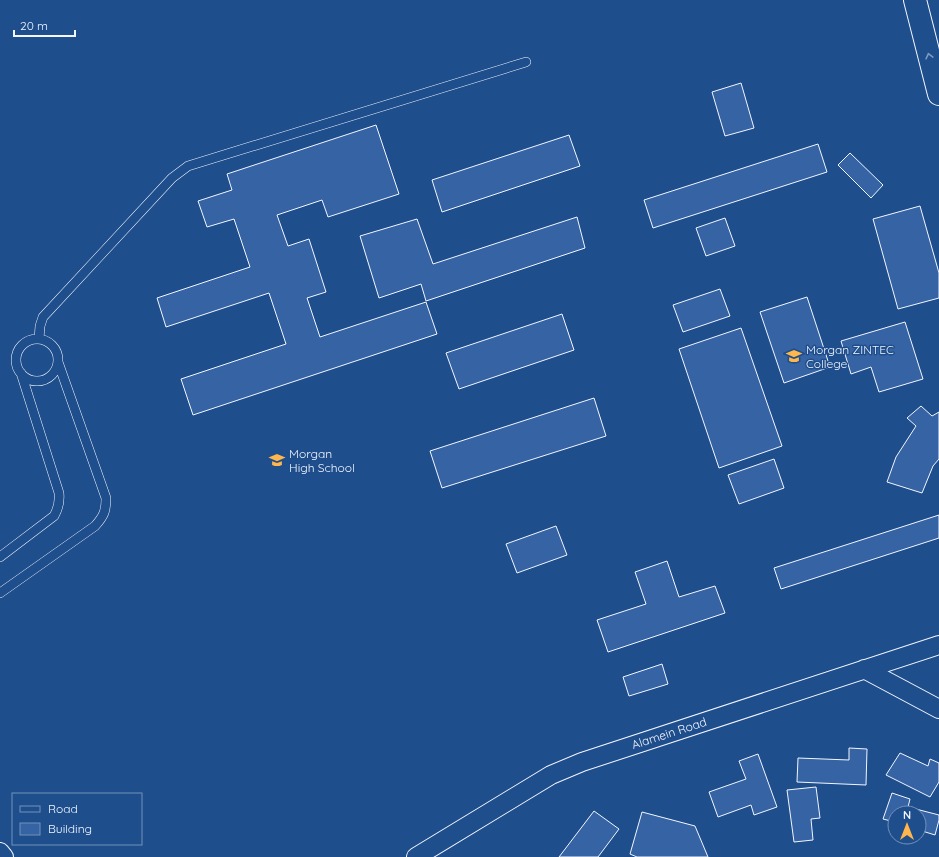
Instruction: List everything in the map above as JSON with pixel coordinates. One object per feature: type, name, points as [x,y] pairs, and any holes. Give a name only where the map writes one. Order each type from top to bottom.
[{"type":"street","points":[[915,0],[939,94]]},
{"type":"street","name":"Alamein Road","points":[[416,857],[551,775],[582,762],[939,645]]},
{"type":"street","points":[[864,670],[939,709]]},
{"type":"street","points":[[0,852],[4,857]]},
{"type":"lane","points":[[39,339],[40,326],[44,317],[172,178],[188,166],[526,62]]},
{"type":"lane","points":[[0,557],[54,516],[59,504],[59,494],[21,374],[17,366],[16,358],[18,350],[23,344],[31,340],[39,339],[47,341],[53,346],[57,354],[58,362],[106,498],[106,507],[102,518],[96,526],[0,593]]},
{"type":"lane","points":[[21,374],[27,379],[35,381],[44,380],[51,376],[56,369],[58,362]]},
{"type":"building","points":[[741,83],[754,128],[725,136],[712,92]]},
{"type":"building","points":[[376,125],[399,194],[328,217],[322,200],[277,215],[288,246],[309,239],[326,292],[307,298],[320,337],[426,302],[437,334],[193,415],[181,379],[286,344],[269,293],[166,327],[157,298],[250,267],[234,219],[207,227],[198,201],[232,190],[227,174]]},
{"type":"building","points":[[569,135],[580,166],[442,212],[432,180]]},
{"type":"building","points":[[818,144],[827,172],[653,228],[644,200]]},
{"type":"building","points":[[850,153],[883,185],[871,198],[838,165]]},
{"type":"building","points":[[920,206],[939,273],[939,298],[898,309],[873,219]]},
{"type":"building","points":[[577,217],[585,248],[426,301],[421,284],[379,298],[360,236],[417,219],[433,264]]},
{"type":"building","points":[[725,218],[735,246],[706,256],[696,228]]},
{"type":"building","points":[[720,289],[730,316],[683,332],[673,305]]},
{"type":"building","points":[[807,297],[830,367],[784,383],[760,312]]},
{"type":"building","points":[[562,314],[574,350],[459,389],[446,353]]},
{"type":"building","points":[[905,322],[923,379],[879,392],[871,367],[851,374],[841,341]]},
{"type":"building","points":[[741,328],[782,446],[719,468],[679,349]]},
{"type":"building","points":[[594,398],[606,436],[442,488],[430,451]]},
{"type":"building","points":[[921,406],[932,416],[939,412],[939,459],[933,466],[922,493],[887,482],[896,457],[916,426],[907,418]]},
{"type":"building","points":[[774,459],[784,488],[739,504],[728,475]]},
{"type":"building","points":[[939,515],[939,538],[781,589],[774,568]]},
{"type":"building","points":[[556,526],[567,555],[517,573],[506,544]]},
{"type":"building","points":[[667,561],[679,597],[715,586],[725,613],[608,652],[597,620],[646,604],[635,572]]},
{"type":"building","points":[[662,664],[668,684],[629,696],[623,677]]},
{"type":"building","points":[[849,748],[867,749],[866,785],[797,782],[798,758],[849,760]]},
{"type":"building","points":[[900,753],[928,766],[930,759],[939,763],[939,782],[930,797],[886,775]]},
{"type":"building","points":[[758,754],[777,807],[754,815],[751,805],[718,817],[709,792],[746,779],[739,761]]},
{"type":"building","points":[[816,787],[820,818],[811,819],[813,840],[794,842],[787,790]]},
{"type":"building","points":[[892,793],[910,799],[908,805],[888,805]]},
{"type":"building","points":[[887,807],[887,820],[883,819]]},
{"type":"building","points":[[594,811],[619,829],[598,857],[559,857]]},
{"type":"building","points":[[642,812],[695,826],[708,857],[637,857],[630,854]]},
{"type":"building","points":[[927,812],[939,815],[935,835],[927,832]]},
{"type":"place","name":"Morgan ZINTEC College","points":[[794,356]]},
{"type":"place","name":"Morgan High School","points":[[277,460]]}]
